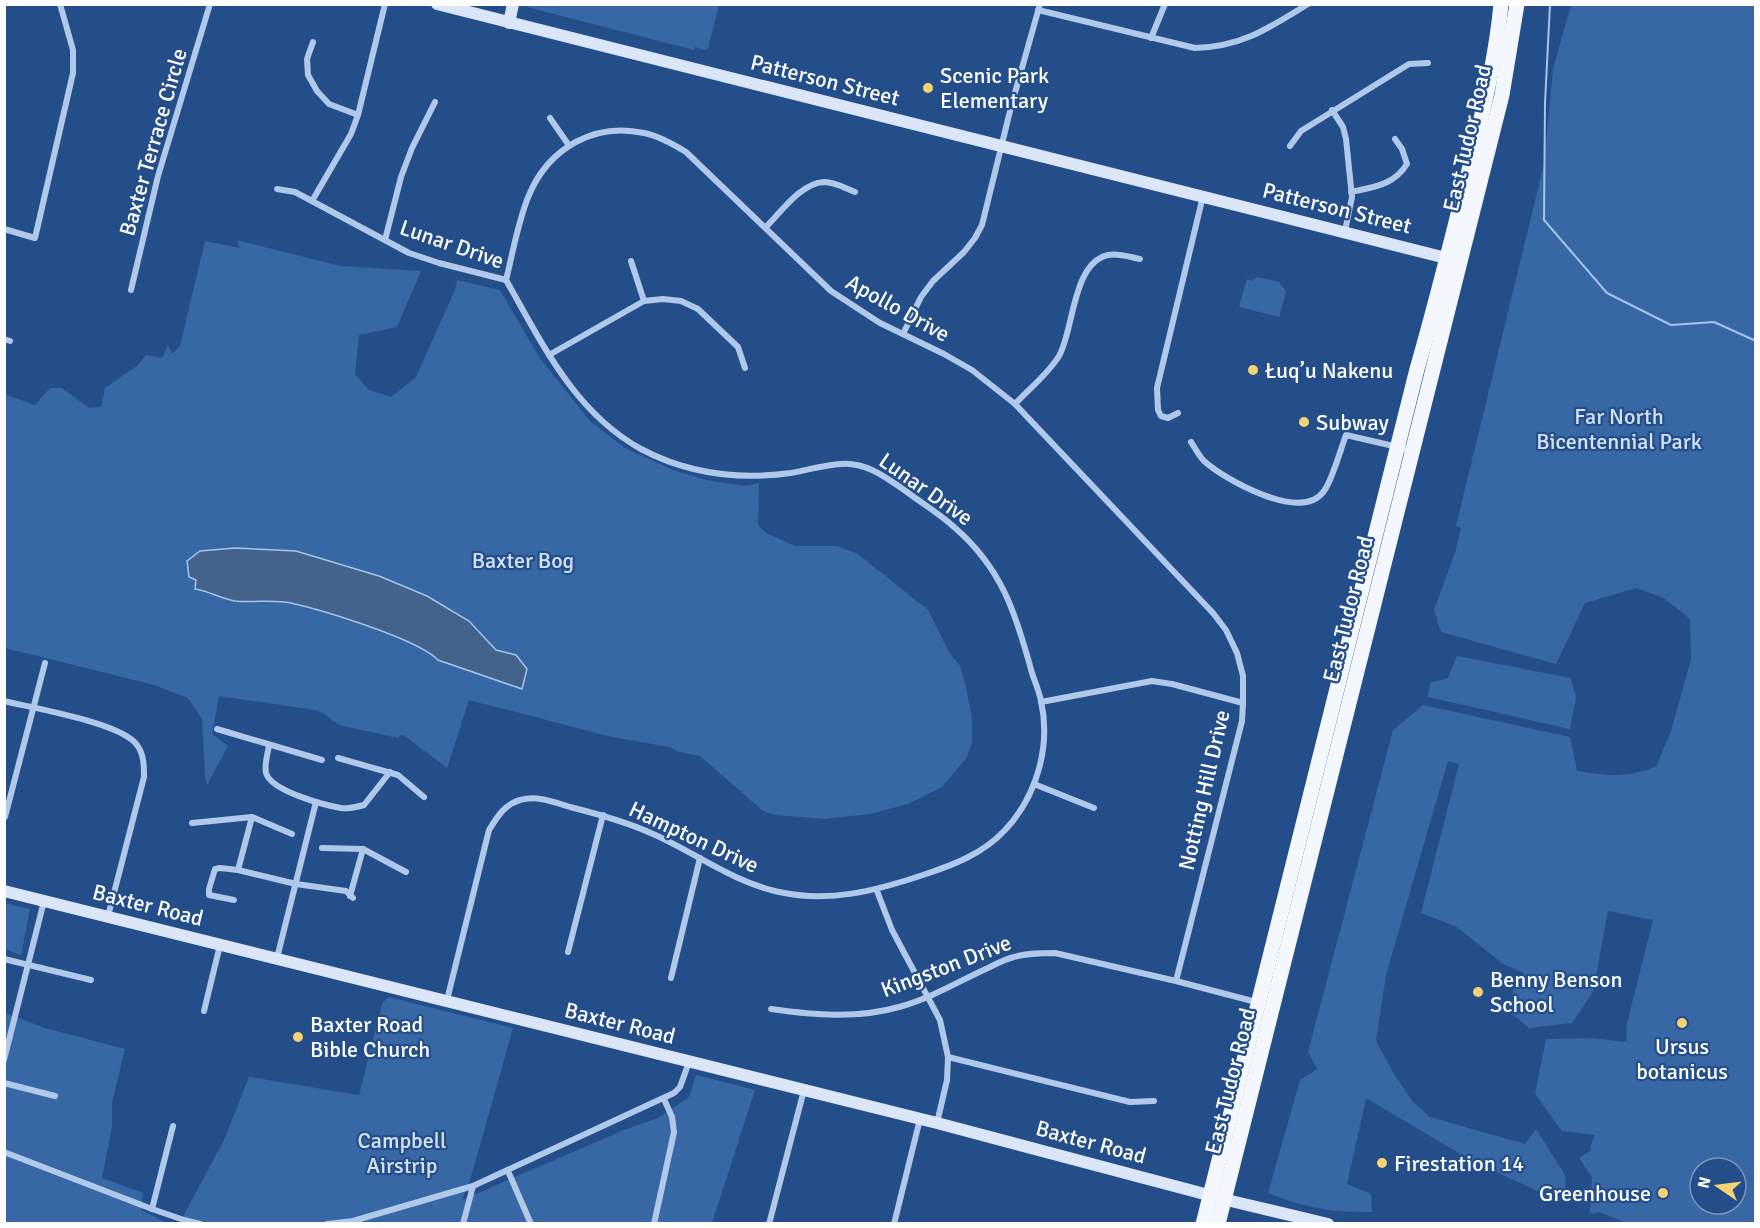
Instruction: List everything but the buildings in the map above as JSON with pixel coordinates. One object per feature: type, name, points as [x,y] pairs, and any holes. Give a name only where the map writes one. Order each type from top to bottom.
[{"type":"main road","name":"East Tudor Road","points":[[1454,260],[1487,94],[1501,4]]},
{"type":"main road","name":"East Tudor Road","points":[[1203,1224],[1217,1197],[1404,448],[1417,369],[1454,260],[1502,95],[1517,4]]},
{"type":"main road","name":"East Tudor Road","points":[[1217,1197],[1218,1224]]},
{"type":"street","name":"Baxter Terrace Circle","points":[[131,290],[158,176],[210,4]]},
{"type":"street","points":[[312,201],[351,134],[358,115],[385,4]]},
{"type":"street","name":"Patterson Street","points":[[437,4],[1454,260]]},
{"type":"street","points":[[509,22],[513,4]]},
{"type":"street","points":[[1151,38],[1165,4]]},
{"type":"street","points":[[903,334],[921,297],[933,280],[951,265],[975,238],[982,225],[1039,7],[1151,38],[1195,48],[1215,48],[1233,44],[1267,29],[1308,4]]},
{"type":"street","points":[[4,229],[35,238],[73,74],[73,50],[60,5]]},
{"type":"street","points":[[313,42],[307,59],[308,75],[316,91],[329,104],[358,115]]},
{"type":"street","points":[[1290,146],[1301,131],[1332,110],[1409,64],[1428,63]]},
{"type":"street","points":[[385,240],[401,177],[412,148],[435,102]]},
{"type":"street","points":[[1332,110],[1343,127],[1346,139],[1351,192],[1345,231]]},
{"type":"street","points":[[550,118],[568,144]]},
{"type":"street","name":"Apollo Drive","points":[[506,280],[528,197],[536,180],[568,144],[588,136],[628,130],[646,133],[669,142],[686,152],[831,291],[855,309],[972,370],[1015,404],[1212,612]]},
{"type":"street","points":[[1351,192],[1377,186],[1400,176],[1407,164],[1402,149],[1395,139]]},
{"type":"street","points":[[766,227],[800,193],[815,184],[825,182],[838,184],[855,192]]},
{"type":"street","name":"Lunar Drive","points":[[277,189],[296,192],[409,253],[506,280],[567,384],[588,409],[638,447],[665,460],[693,469],[726,475],[772,475],[844,463],[865,467],[882,474],[951,524],[983,555],[995,572],[1016,615],[1041,702],[1044,733],[1042,757],[1034,784]]},
{"type":"street","points":[[1178,413],[1168,417],[1161,416],[1156,400],[1157,388],[1203,196]]},
{"type":"street","points":[[1015,404],[1058,356],[1064,344],[1077,291],[1085,273],[1100,258],[1110,254],[1140,260]]},
{"type":"street","points":[[631,261],[644,301]]},
{"type":"street","points":[[549,355],[644,301],[663,299],[681,301],[698,309],[738,347],[746,368]]},
{"type":"street","points":[[1191,442],[1203,460],[1246,488],[1283,501],[1309,503],[1324,492],[1346,435],[1404,448]]},
{"type":"street","name":"Notting Hill Drive","points":[[1176,981],[1242,721],[1243,676],[1237,653],[1226,630],[1212,612]]},
{"type":"street","points":[[5,817],[45,663]]},
{"type":"street","points":[[1041,702],[1152,681],[1243,703]]},
{"type":"street","points":[[4,701],[109,727],[125,734],[138,746],[143,759],[144,777],[108,917]]},
{"type":"street","points":[[217,729],[322,760]]},
{"type":"street","points":[[269,745],[266,772],[271,781],[281,788],[316,802],[342,808],[364,806],[390,772]]},
{"type":"street","points":[[338,758],[398,775],[424,797]]},
{"type":"street","points":[[1034,784],[1094,808]]},
{"type":"street","name":"Hampton Drive","points":[[447,1000],[489,830],[496,818],[515,801],[526,798],[540,799],[603,815],[654,834],[734,878],[759,887],[784,894],[812,897],[844,896],[877,891],[951,866],[978,853],[1005,831],[1024,804],[1034,784]]},
{"type":"street","points":[[277,958],[316,802]]},
{"type":"street","points":[[568,952],[603,815]]},
{"type":"street","points":[[238,870],[252,817]]},
{"type":"street","points":[[192,823],[252,817],[292,834]]},
{"type":"street","points":[[322,848],[363,849],[406,872]]},
{"type":"street","points":[[234,900],[209,895],[215,869],[238,870],[296,884],[346,891],[352,897],[363,849]]},
{"type":"street","points":[[671,978],[700,858]]},
{"type":"street","name":"Baxter Road","points":[[4,891],[937,1123],[1328,1224]]},
{"type":"street","points":[[877,891],[896,940],[911,969],[929,996],[940,1020],[948,1057],[947,1080],[937,1123]]},
{"type":"street","points":[[4,1060],[44,901]]},
{"type":"street","points":[[204,1011],[220,944]]},
{"type":"street","name":"Kingston Drive","points":[[771,1010],[834,1015],[874,1013],[901,1007],[1013,957],[1034,953],[1055,953],[1176,981],[1265,1005]]},
{"type":"street","points":[[4,959],[92,980]]},
{"type":"street","points":[[948,1057],[1130,1102],[1154,1101]]},
{"type":"street","points":[[327,1224],[353,1221],[473,1186],[508,1171],[674,1093],[680,1087],[689,1062]]},
{"type":"street","points":[[4,1083],[55,1096]]},
{"type":"street","points":[[770,1224],[804,1090]]},
{"type":"street","points":[[654,1224],[674,1132],[672,1117],[664,1098]]},
{"type":"street","points":[[894,1224],[920,1119]]},
{"type":"street","points":[[152,1209],[173,1126]]},
{"type":"street","points":[[4,1152],[152,1209],[200,1224]]},
{"type":"street","points":[[508,1171],[531,1224]]},
{"type":"street","points":[[463,1224],[473,1186]]},
{"type":"green space","points":[[527,4],[719,5],[708,48],[705,50],[695,47],[694,50],[527,7]]},
{"type":"green space","name":"Far North Bicentennial Park","points":[[1571,5],[1755,5],[1755,1223],[1627,1223],[1599,1212],[1590,1214],[1592,1177],[1579,1158],[1591,1150],[1595,1135],[1562,1131],[1535,1094],[1546,1039],[1591,1038],[1626,1042],[1627,1023],[1653,920],[1608,911],[1593,992],[1572,1023],[1529,1028],[1510,1012],[1513,991],[1524,973],[1503,964],[1457,927],[1421,913],[1459,764],[1448,761],[1386,975],[1376,1041],[1413,1102],[1430,1117],[1525,1144],[1536,1129],[1565,1175],[1566,1196],[1553,1198],[1472,1161],[1366,1098],[1347,1184],[1371,1194],[1372,1212],[1344,1212],[1319,1208],[1268,1193],[1300,1080],[1317,1069],[1308,1052],[1393,730],[1423,705],[1570,737],[1577,771],[1608,775],[1635,773],[1656,767],[1671,731],[1691,659],[1690,619],[1664,598],[1636,588],[1585,603],[1556,664],[1441,632],[1434,610],[1456,550],[1461,528],[1456,526],[1544,164],[1553,69]]},
{"type":"green space","name":"Baxter Bog","points":[[237,240],[340,266],[421,271],[397,327],[359,335],[355,374],[369,390],[391,397],[416,377],[455,290],[457,280],[500,290],[539,357],[590,421],[625,448],[673,470],[706,480],[745,486],[759,483],[758,525],[766,533],[795,546],[837,546],[858,554],[928,610],[949,652],[960,666],[965,683],[972,717],[972,743],[967,757],[942,787],[908,804],[870,814],[824,819],[776,815],[763,811],[700,756],[679,752],[670,747],[612,737],[469,700],[447,768],[405,736],[400,735],[398,738],[339,725],[315,710],[219,696],[212,734],[228,746],[207,785],[202,719],[188,698],[154,685],[5,648],[4,394],[35,405],[50,388],[62,388],[89,408],[101,407],[105,388],[138,365],[146,355],[162,358],[168,345],[172,354],[180,346],[205,241],[240,248]]},
{"type":"green space","points":[[1257,277],[1279,282],[1286,292],[1279,317],[1239,307],[1247,279],[1252,281]]},
{"type":"green space","points":[[1457,656],[1571,678],[1576,698],[1570,729],[1428,697],[1430,683],[1448,678]]},
{"type":"green space","points":[[4,903],[30,909],[21,955],[5,949]]},
{"type":"green space","name":"Campbell Airstrip","points":[[388,997],[513,1028],[471,1177],[462,1200],[624,1130],[658,1118],[689,1097],[696,1075],[755,1090],[712,1223],[179,1224],[224,1140],[249,1077],[359,1095],[382,1004]]},
{"type":"green space","points":[[5,1013],[45,1028],[125,1049],[112,1102],[112,1126],[102,1178],[143,1193],[141,1210],[167,1223],[5,1224]]},
{"type":"shaded area","name":"Baxter Bog","points":[[235,548],[296,551],[379,576],[427,596],[469,621],[496,650],[516,655],[527,669],[522,689],[438,660],[411,643],[369,626],[324,612],[284,602],[235,601],[195,589],[196,580],[189,577],[187,561],[200,551]]},
{"type":"waterway","points":[[1550,4],[1545,103],[1544,220],[1607,293],[1671,325],[1714,322],[1756,341]]},
{"type":"place","name":"Scenic Park Elementary","points":[[928,88]]},
{"type":"place","name":"Łuq’u Nakenu","points":[[1253,370]]},
{"type":"place","name":"Subway","points":[[1304,422]]},
{"type":"place","name":"Benny Benson School","points":[[1478,992]]},
{"type":"place","name":"Ursus botanicus","points":[[1682,1023]]},
{"type":"place","name":"Baxter Road Bible Church","points":[[298,1037]]},
{"type":"place","name":"Firestation 14","points":[[1382,1163]]},
{"type":"place","name":"Greenhouse","points":[[1663,1193]]}]
